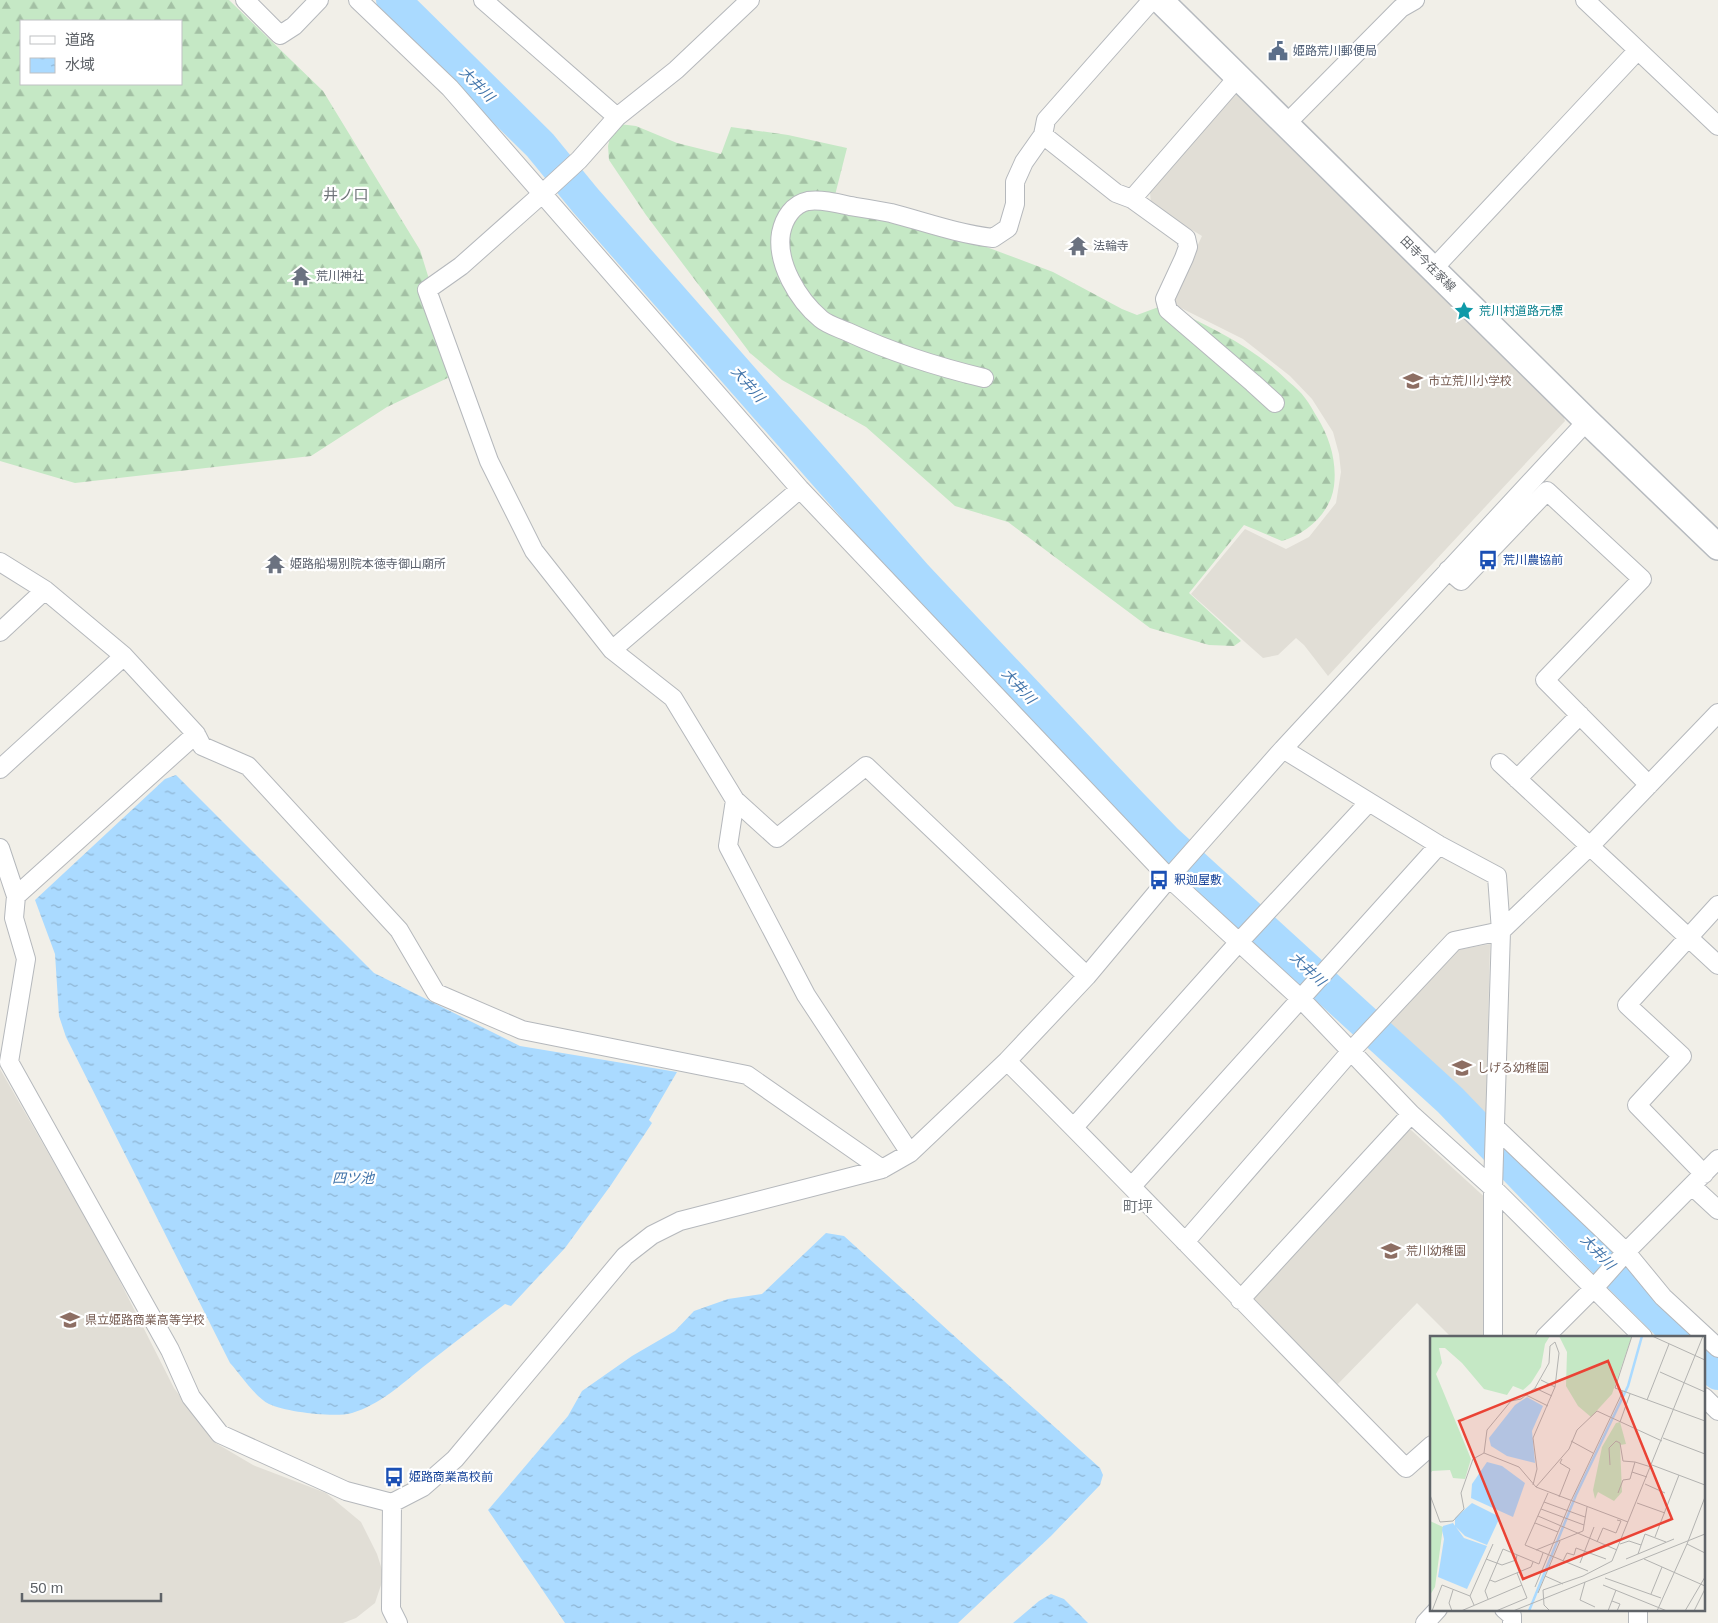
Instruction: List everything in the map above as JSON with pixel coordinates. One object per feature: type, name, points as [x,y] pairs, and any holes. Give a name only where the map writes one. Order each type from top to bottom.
[{"type":"main road","name":"田寺今在家線","points":[[1160,0],[1587,421],[1718,547]]},
{"type":"street","points":[[245,0],[280,35],[294,26],[319,0]]},
{"type":"street","points":[[358,0],[450,88],[800,489],[1169,878],[1301,999],[1412,1114],[1493,1188],[1642,1336]]},
{"type":"street","points":[[483,0],[617,117]]},
{"type":"street","points":[[750,0],[676,70],[617,117],[578,160],[542,194],[461,266],[427,290],[489,461],[534,551],[612,650],[673,698],[735,800],[777,838],[866,766],[1087,976]]},
{"type":"street","points":[[984,378],[913,357],[858,337],[822,320],[806,304],[786,274],[780,251],[781,232],[789,213],[800,203],[811,201],[831,202],[889,212],[974,236],[993,238],[1008,228],[1015,204],[1015,182],[1024,162],[1042,135],[1046,120],[1152,0]]},
{"type":"street","points":[[1286,124],[1401,8],[1416,0]]},
{"type":"street","points":[[1585,0],[1718,126]]},
{"type":"street","points":[[1433,269],[1638,50]]},
{"type":"street","points":[[1132,199],[1238,77]]},
{"type":"street","points":[[1042,135],[1116,193],[1132,199],[1186,238],[1188,247],[1165,299],[1168,310],[1275,403]]},
{"type":"street","points":[[0,848],[16,896],[14,918],[26,960],[9,1062],[170,1350],[192,1397],[220,1434],[346,1490],[392,1502],[423,1487],[455,1459],[625,1256],[652,1235],[680,1221],[882,1169],[910,1153],[1007,1061],[1087,976],[1169,878],[1283,749],[1587,421]]},
{"type":"street","points":[[612,650],[800,489]]},
{"type":"street","points":[[1448,570],[1462,581],[1547,491],[1642,579],[1545,680],[1649,785]]},
{"type":"street","points":[[0,562],[45,590],[124,656],[196,734],[202,746],[248,766],[398,930],[436,993],[522,1030],[747,1075],[882,1169]]},
{"type":"street","points":[[0,632],[45,590]]},
{"type":"street","points":[[0,769],[124,656]]},
{"type":"street","points":[[1185,1242],[1351,1051],[1454,941],[1501,931],[1590,846],[1718,713]]},
{"type":"street","points":[[1517,779],[1580,715]]},
{"type":"street","points":[[16,896],[196,734]]},
{"type":"street","points":[[1283,749],[1439,845],[1497,876],[1501,931],[1493,1188],[1492,1336]]},
{"type":"street","points":[[1500,763],[1718,965]]},
{"type":"street","points":[[735,800],[728,846],[806,995],[910,1153]]},
{"type":"street","points":[[1074,1127],[1239,942],[1369,802]]},
{"type":"street","points":[[1132,1186],[1439,845]]},
{"type":"street","points":[[1718,904],[1626,1005],[1682,1056],[1637,1105],[1698,1180],[1718,1210]]},
{"type":"street","points":[[1007,1061],[1132,1186],[1240,1300],[1406,1468],[1430,1447]]},
{"type":"street","points":[[1240,1300],[1412,1114]]},
{"type":"street","points":[[1495,1127],[1626,1252],[1663,1296],[1705,1336]]},
{"type":"street","points":[[1548,1336],[1626,1252],[1718,1159]]},
{"type":"street","points":[[1706,1337],[1718,1348]]},
{"type":"street","points":[[1706,1399],[1718,1411]]},
{"type":"street","points":[[392,1502],[391,1608],[398,1623]]},
{"type":"street","points":[[1425,1623],[1437,1610]]},
{"type":"street","points":[[1505,1610],[1512,1616],[1512,1623]]},
{"type":"street","points":[[1638,1610],[1638,1623]]},
{"type":"shaded area","name":"市立荒川小学校","points":[[1235,90],[1561,409],[1565,421],[1328,676],[1304,645],[1296,638],[1278,655],[1263,658],[1191,594],[1245,529],[1286,549],[1309,537],[1336,503],[1341,472],[1339,454],[1333,432],[1312,399],[1290,376],[1243,339],[1171,303],[1202,236],[1151,205],[1150,192]]},
{"type":"shaded area","name":"しげる幼稚園","points":[[1490,944],[1486,1114],[1389,1022],[1452,951]]},
{"type":"shaded area","name":"県立姫路商業高等学校","points":[[0,1069],[105,1252],[174,1388],[214,1442],[253,1465],[326,1493],[361,1522],[377,1554],[384,1576],[375,1603],[356,1618],[343,1623],[0,1623]]},
{"type":"shaded area","name":"荒川幼稚園","points":[[1401,1130],[1411,1130],[1490,1202],[1487,1336],[1450,1336],[1417,1303],[1335,1387],[1249,1299]]},
{"type":"green space","points":[[0,0],[229,0],[323,91],[420,250],[458,373],[387,407],[311,456],[75,483],[0,461]]},
{"type":"green space","points":[[619,124],[636,126],[677,143],[721,154],[731,127],[788,135],[847,148],[832,207],[960,237],[1053,272],[1137,315],[1164,305],[1230,338],[1261,358],[1302,394],[1322,425],[1332,450],[1335,477],[1332,496],[1328,505],[1309,527],[1282,541],[1244,525],[1189,593],[1241,641],[1234,646],[1209,645],[1150,628],[1008,522],[955,506],[866,427],[782,380],[750,353],[646,215],[609,160],[608,146],[611,134]]},
{"type":"water","name":"四ツ池","points":[[176,775],[374,973],[520,1046],[677,1072],[649,1120],[652,1123],[611,1185],[565,1248],[511,1306],[505,1304],[390,1393],[372,1405],[352,1413],[334,1415],[310,1413],[269,1404],[254,1391],[230,1363],[66,1037],[59,1016],[55,954],[35,900],[165,779]]},
{"type":"water","points":[[826,1233],[844,1236],[1100,1468],[1103,1475],[1100,1485],[1051,1536],[958,1623],[565,1623],[488,1510],[568,1416],[582,1391],[632,1356],[675,1331],[694,1311],[728,1299],[762,1294]]},
{"type":"water","points":[[1051,1594],[1064,1599],[1088,1623],[1013,1623],[1039,1601]]},
{"type":"waterway","name":"大井川","points":[[393,0],[540,145],[585,200],[916,577],[1130,804],[1166,841],[1450,1100],[1597,1253],[1680,1336]]},
{"type":"waterway","name":"大井川","points":[[1706,1361],[1718,1373]]},
{"type":"place","name":"姫路荒川郵便局","points":[[1278,51]]},
{"type":"place","name":"法輪寺","points":[[1078,246]]},
{"type":"place","name":"荒川神社","points":[[301,276]]},
{"type":"place","name":"荒川村道路元標","points":[[1464,311]]},
{"type":"place","name":"市立荒川小学校","points":[[1413,381]]},
{"type":"place","name":"荒川農協前","points":[[1488,560]]},
{"type":"place","name":"姫路船場別院本徳寺御山廟所","points":[[275,564]]},
{"type":"place","name":"釈迦屋敷","points":[[1159,880]]},
{"type":"place","name":"しげる幼稚園","points":[[1462,1068]]},
{"type":"place","name":"荒川幼稚園","points":[[1391,1251]]},
{"type":"place","name":"県立姫路商業高等学校","points":[[70,1320]]},
{"type":"place","name":"姫路商業高校前","points":[[394,1477]]},
{"type":"district","name":"井ノ口","points":[[346,195]]},
{"type":"district","name":"町坪","points":[[1138,1207]]}]
